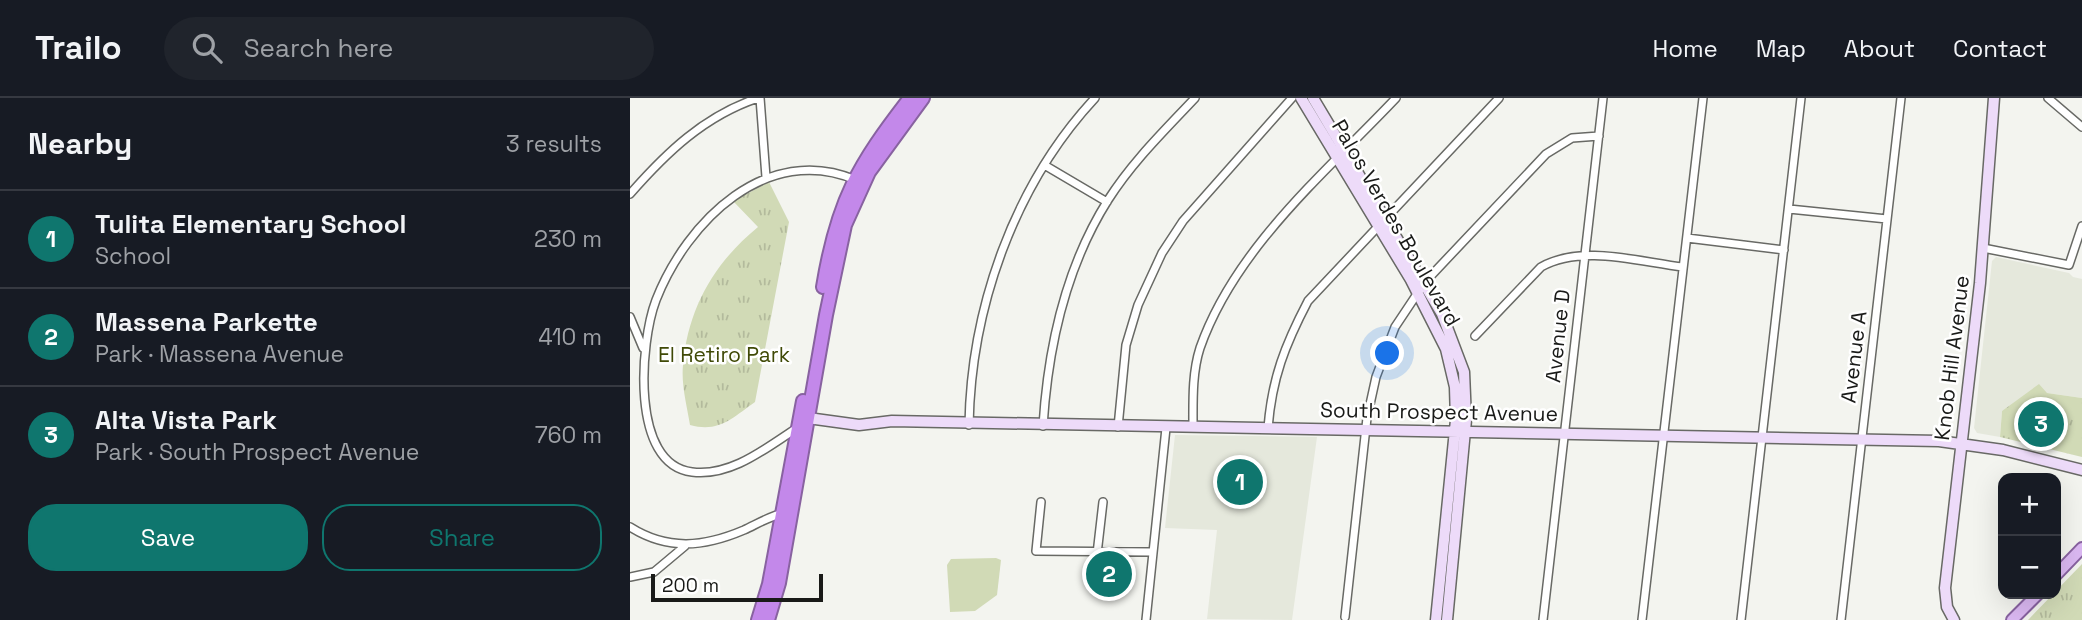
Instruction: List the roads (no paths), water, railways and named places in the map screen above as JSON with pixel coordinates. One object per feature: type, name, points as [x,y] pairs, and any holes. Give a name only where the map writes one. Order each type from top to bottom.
[{"type":"highway","points":[[768,620],[779,583],[797,428],[827,261],[837,222],[880,137],[910,98]]},
{"type":"highway","points":[[758,620],[808,418],[825,315],[845,225],[859,181],[923,98]]},
{"type":"highway","points":[[825,315],[823,312],[829,275],[827,261]]},
{"type":"main road","name":"Palos Verdes Boulevard","points":[[1301,98],[1418,292],[1446,349],[1455,387],[1460,432],[1447,620]]},
{"type":"main road","name":"Palos Verdes Boulevard","points":[[1313,98],[1387,216],[1448,325],[1457,349],[1466,396],[1436,620]]},
{"type":"main road","name":"Knob Hill Avenue","points":[[1954,620],[1947,607],[1945,588],[1983,248],[1994,98]]},
{"type":"main road","name":"South Prospect Avenue","points":[[808,418],[859,425],[892,421],[969,425],[1861,439],[1962,444],[2082,470]]},
{"type":"main road","points":[[797,428],[808,418]]},
{"type":"main road","points":[[2061,570],[2082,548]]},
{"type":"main road","points":[[2012,620],[2033,599]]},
{"type":"street","points":[[630,194],[689,134],[759,98],[766,177]]},
{"type":"street","points":[[969,425],[970,383],[977,334],[993,277],[1013,224],[1045,166],[1079,115],[1095,98]]},
{"type":"street","points":[[1043,426],[1058,319],[1077,261],[1107,202],[1147,149],[1195,98]]},
{"type":"street","points":[[1118,426],[1126,345],[1139,305],[1162,253],[1183,221],[1292,98]]},
{"type":"street","points":[[1193,427],[1192,392],[1200,349],[1233,277],[1260,242],[1396,98]]},
{"type":"street","points":[[1268,428],[1274,378],[1287,341],[1308,301],[1499,98]]},
{"type":"street","name":"Avenue D","points":[[1542,620],[1603,98]]},
{"type":"street","points":[[1642,620],[1703,98]]},
{"type":"street","points":[[1741,620],[1801,98]]},
{"type":"street","name":"Avenue A","points":[[1841,620],[1901,98]]},
{"type":"street","points":[[2048,98],[2082,127]]},
{"type":"street","points":[[1345,617],[1366,430],[1376,377],[1395,327],[1424,282],[1546,153],[1572,138],[1599,136]]},
{"type":"street","points":[[1045,166],[1107,202]]},
{"type":"street","points":[[797,428],[761,453],[722,469],[689,472],[671,465],[658,452],[647,426],[643,395],[643,349],[656,302],[669,271],[684,248],[727,199],[766,177],[820,171],[859,181]]},
{"type":"street","points":[[1789,209],[1887,219]]},
{"type":"street","points":[[1983,248],[2069,265],[2082,226]]},
{"type":"street","points":[[1687,238],[1784,250]]},
{"type":"street","points":[[1475,336],[1541,267],[1560,258],[1584,255],[1683,267]]},
{"type":"street","points":[[630,317],[643,349]]},
{"type":"street","points":[[1146,620],[1166,428]]},
{"type":"street","points":[[1041,502],[1036,551],[1097,554],[1152,552]]},
{"type":"street","points":[[1097,554],[1103,502]]},
{"type":"street","points":[[630,527],[660,542],[685,545],[720,539],[786,513]]},
{"type":"street","points":[[630,577],[654,572],[685,545]]},
{"type":"place","name":"Alta Vista Park","points":[[2041,424]]},
{"type":"place","name":"Tulita Elementary School","points":[[1240,482]]},
{"type":"place","name":"Massena Parkette","points":[[1109,574]]},
{"type":"park label","name":"El Retiro Park","points":[[724,355]]}]
